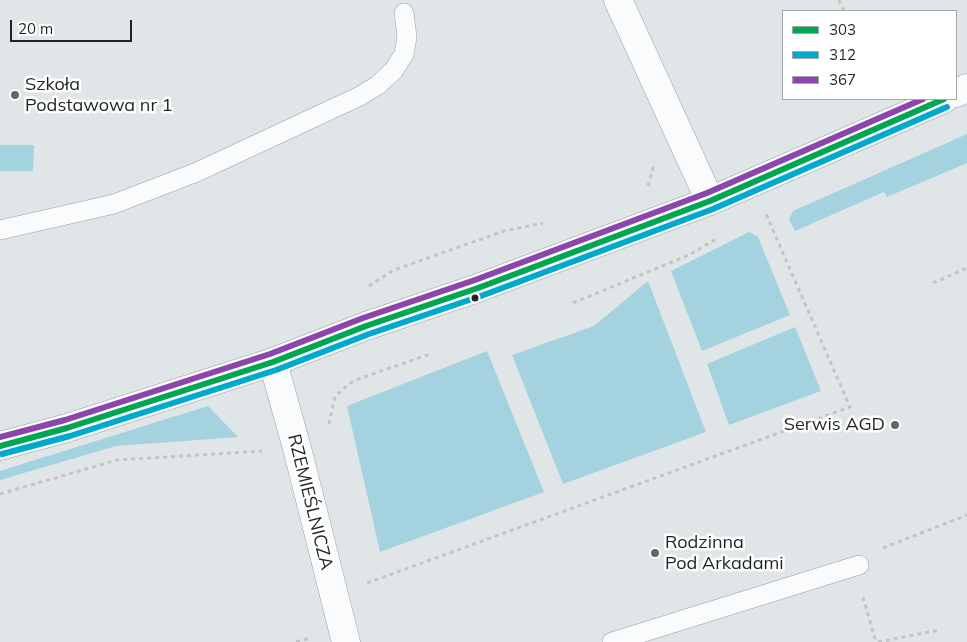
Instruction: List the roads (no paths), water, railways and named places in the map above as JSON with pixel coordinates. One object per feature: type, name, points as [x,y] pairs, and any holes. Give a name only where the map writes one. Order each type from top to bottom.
[{"type":"street","points":[[618,0],[710,201]]},
{"type":"street","points":[[0,446],[67,428],[273,362],[366,326],[478,288],[710,201],[942,100]]},
{"type":"street","name":"RZEMIEŚLNICZA","points":[[273,362],[346,642]]},
{"type":"lane","points":[[0,230],[114,204],[197,172],[360,96],[378,85],[394,70],[404,54],[407,37],[404,13]]},
{"type":"lane","points":[[612,642],[859,565]]},
{"type":"place","name":"Szkoła Podstawowa nr 1","points":[[15,95]]},
{"type":"place","name":"Serwis AGD","points":[[895,425]]},
{"type":"place","name":"Rodzinna Pod Arkadami","points":[[655,553]]}]
